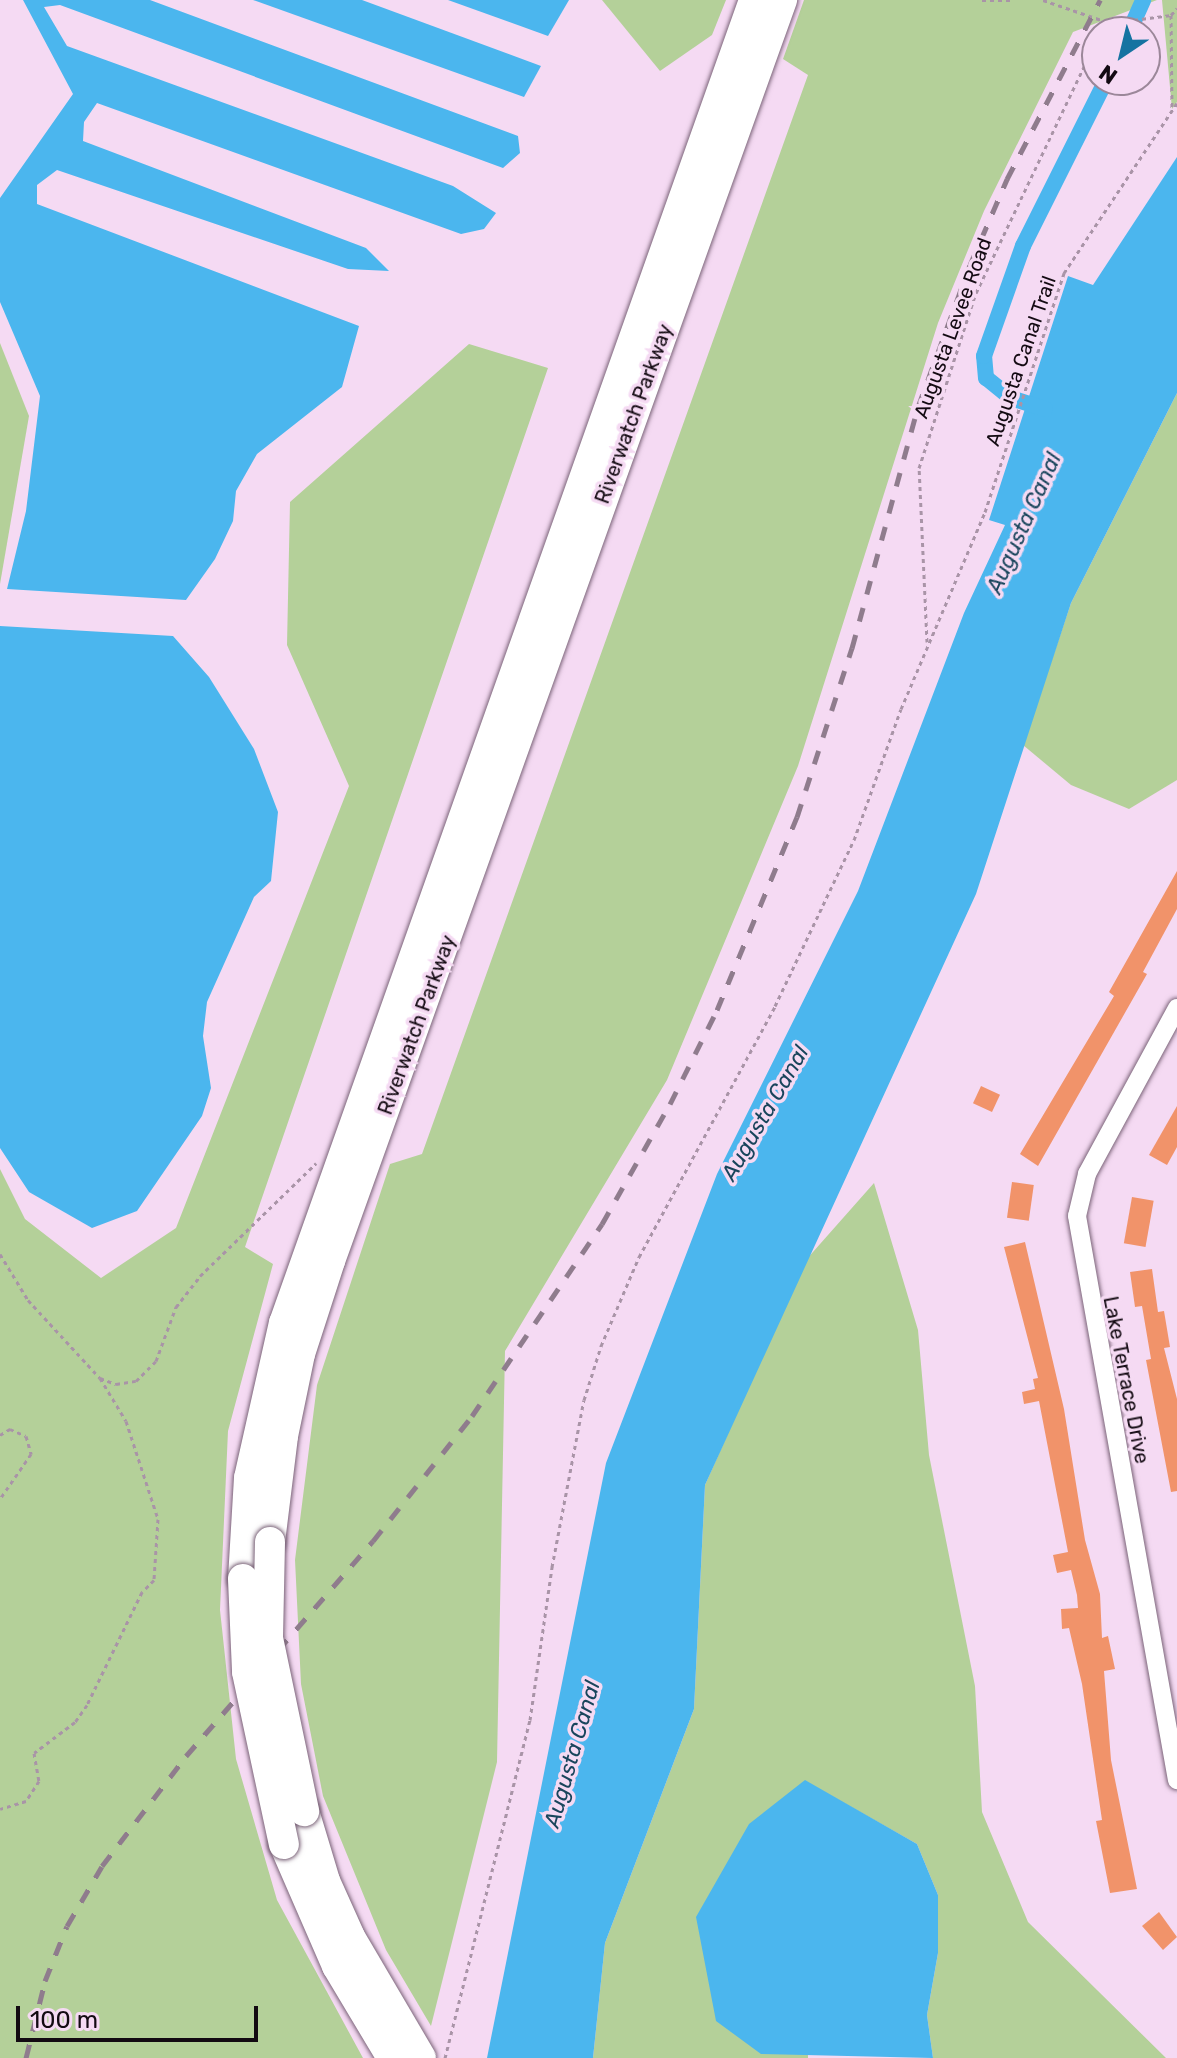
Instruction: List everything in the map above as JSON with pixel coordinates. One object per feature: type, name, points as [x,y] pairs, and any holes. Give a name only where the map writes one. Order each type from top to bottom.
[{"type":"main road","name":"Riverwatch Parkway","points":[[389,2052],[337,1966],[284,1844],[247,1672],[243,1579],[249,1478],[284,1323],[754,0]]},
{"type":"main road","name":"Riverwatch Parkway","points":[[421,2058],[387,2002],[325,1881],[304,1811],[268,1638],[270,1542],[297,1368],[330,1261],[782,0]]},
{"type":"street","name":"Lake Terrace Drive","points":[[1177,1008],[1087,1174],[1077,1216],[1177,1780]]},
{"type":"path","points":[[982,0],[1014,0]]},
{"type":"path","points":[[1043,0],[1090,16]]},
{"type":"path","points":[[1161,18],[1171,15],[1177,8]]},
{"type":"path","points":[[1171,15],[1172,109]]},
{"type":"path","name":"Augusta Levee Road","points":[[927,646],[919,468],[976,293],[1081,73]]},
{"type":"path","name":"Augusta Canal Trail","points":[[445,2058],[530,1720],[555,1552],[584,1400],[601,1346],[639,1257],[775,1006],[847,854],[927,646],[985,512],[1064,273],[1177,103]]},
{"type":"path","points":[[100,1378],[116,1384],[136,1381],[156,1361],[176,1307],[200,1276],[324,1152]]},
{"type":"path","points":[[0,1254],[28,1300],[100,1378],[126,1421],[158,1519],[154,1580],[75,1722],[34,1753],[39,1781],[26,1801],[0,1809]]},
{"type":"path","points":[[0,1435],[10,1429],[26,1436],[31,1454],[0,1499]]},
{"type":"green space","points":[[602,0],[726,0],[712,35],[660,71]]},
{"type":"green space","points":[[804,0],[1157,0],[1115,16],[1081,16],[1081,29],[1073,32],[984,211],[938,323],[798,766],[667,1080],[505,1351],[497,1762],[431,2026],[386,1950],[323,1796],[301,1684],[295,1560],[317,1385],[390,1164],[422,1154],[808,75],[783,59]]},
{"type":"green space","points":[[1162,0],[1177,0],[1177,102],[1172,109]]},
{"type":"green space","points":[[0,343],[29,416],[0,584]]},
{"type":"green space","points":[[469,344],[548,368],[245,1247],[273,1264],[228,1431],[220,1610],[236,1759],[277,1900],[363,2058],[0,2058],[0,1169],[25,1219],[101,1278],[176,1228],[349,786],[287,645],[290,502]]},
{"type":"green space","points":[[1177,393],[1177,780],[1129,809],[1071,785],[1023,745],[1071,603]]},
{"type":"green space","points":[[874,1183],[918,1330],[929,1455],[975,1686],[982,1812],[1028,1922],[1166,2058],[933,2058],[927,2015],[938,1953],[938,1895],[917,1844],[805,1781],[808,2058],[593,2058],[605,1943],[694,1709],[705,1485],[805,1261]]},
{"type":"water","points":[[23,0],[150,0],[518,136],[520,153],[503,168],[60,5],[44,7],[67,46],[453,186],[496,213],[484,229],[461,234],[97,103],[84,122],[83,141],[366,248],[389,271],[348,269],[57,170],[37,185],[37,204],[359,326],[342,387],[257,454],[236,491],[233,521],[215,559],[186,600],[7,589],[26,511],[40,396],[0,302],[0,198],[73,94]]},
{"type":"water","points":[[253,0],[362,0],[541,66],[524,97]]},
{"type":"water","points":[[448,0],[569,0],[548,36]]},
{"type":"water","name":"Augusta Canal","points":[[1177,157],[1177,393],[1071,603],[976,894],[705,1485],[694,1709],[605,1943],[593,2058],[487,2058],[606,1463],[717,1174],[858,891],[964,613],[1005,525],[989,520],[1068,276],[1093,285]]},
{"type":"water","points":[[0,626],[173,636],[209,677],[254,749],[278,812],[271,881],[254,897],[207,1002],[203,1036],[211,1088],[202,1116],[137,1211],[92,1228],[29,1192],[0,1148]]},
{"type":"water","points":[[805,1780],[917,1844],[938,1895],[938,1953],[927,2015],[933,2058],[761,2054],[716,2021],[696,1917],[749,1824]]},
{"type":"building","points":[[1177,871],[1177,909],[1143,972],[1147,974],[1038,1166],[1020,1154],[1114,996],[1109,992]]},
{"type":"building","points":[[981,1086],[1000,1095],[992,1112],[973,1103]]},
{"type":"building","points":[[1177,1106],[1177,1147],[1167,1165],[1149,1155]]},
{"type":"building","points":[[1012,1182],[1034,1185],[1029,1221],[1007,1218]]},
{"type":"building","points":[[1132,1197],[1154,1201],[1146,1247],[1124,1243]]},
{"type":"building","points":[[1025,1242],[1064,1409],[1085,1540],[1100,1594],[1102,1638],[1108,1636],[1115,1669],[1104,1671],[1111,1760],[1137,1889],[1110,1893],[1096,1821],[1102,1820],[1082,1684],[1069,1628],[1062,1629],[1061,1609],[1078,1608],[1077,1595],[1071,1570],[1057,1573],[1053,1555],[1068,1552],[1039,1401],[1024,1404],[1022,1392],[1035,1389],[1033,1379],[1038,1378],[1004,1247]]},
{"type":"building","points":[[1152,1269],[1158,1312],[1164,1311],[1170,1347],[1164,1348],[1177,1399],[1177,1491],[1171,1492],[1146,1360],[1151,1359],[1142,1306],[1135,1307],[1130,1272]]},
{"type":"building","points":[[1159,1912],[1177,1937],[1163,1950],[1142,1926]]},
{"type":"waterway","points":[[1136,16],[1143,0]]},
{"type":"waterway","points":[[1045,409],[1011,398],[986,378],[984,356],[1023,246],[1098,96]]},
{"type":"railway","points":[[26,2058],[45,1981],[67,1926],[102,1866],[186,1756],[373,1541],[472,1416],[602,1224],[670,1104],[717,1010],[797,817],[852,648],[918,407],[970,265],[1007,179],[1100,0]]}]
